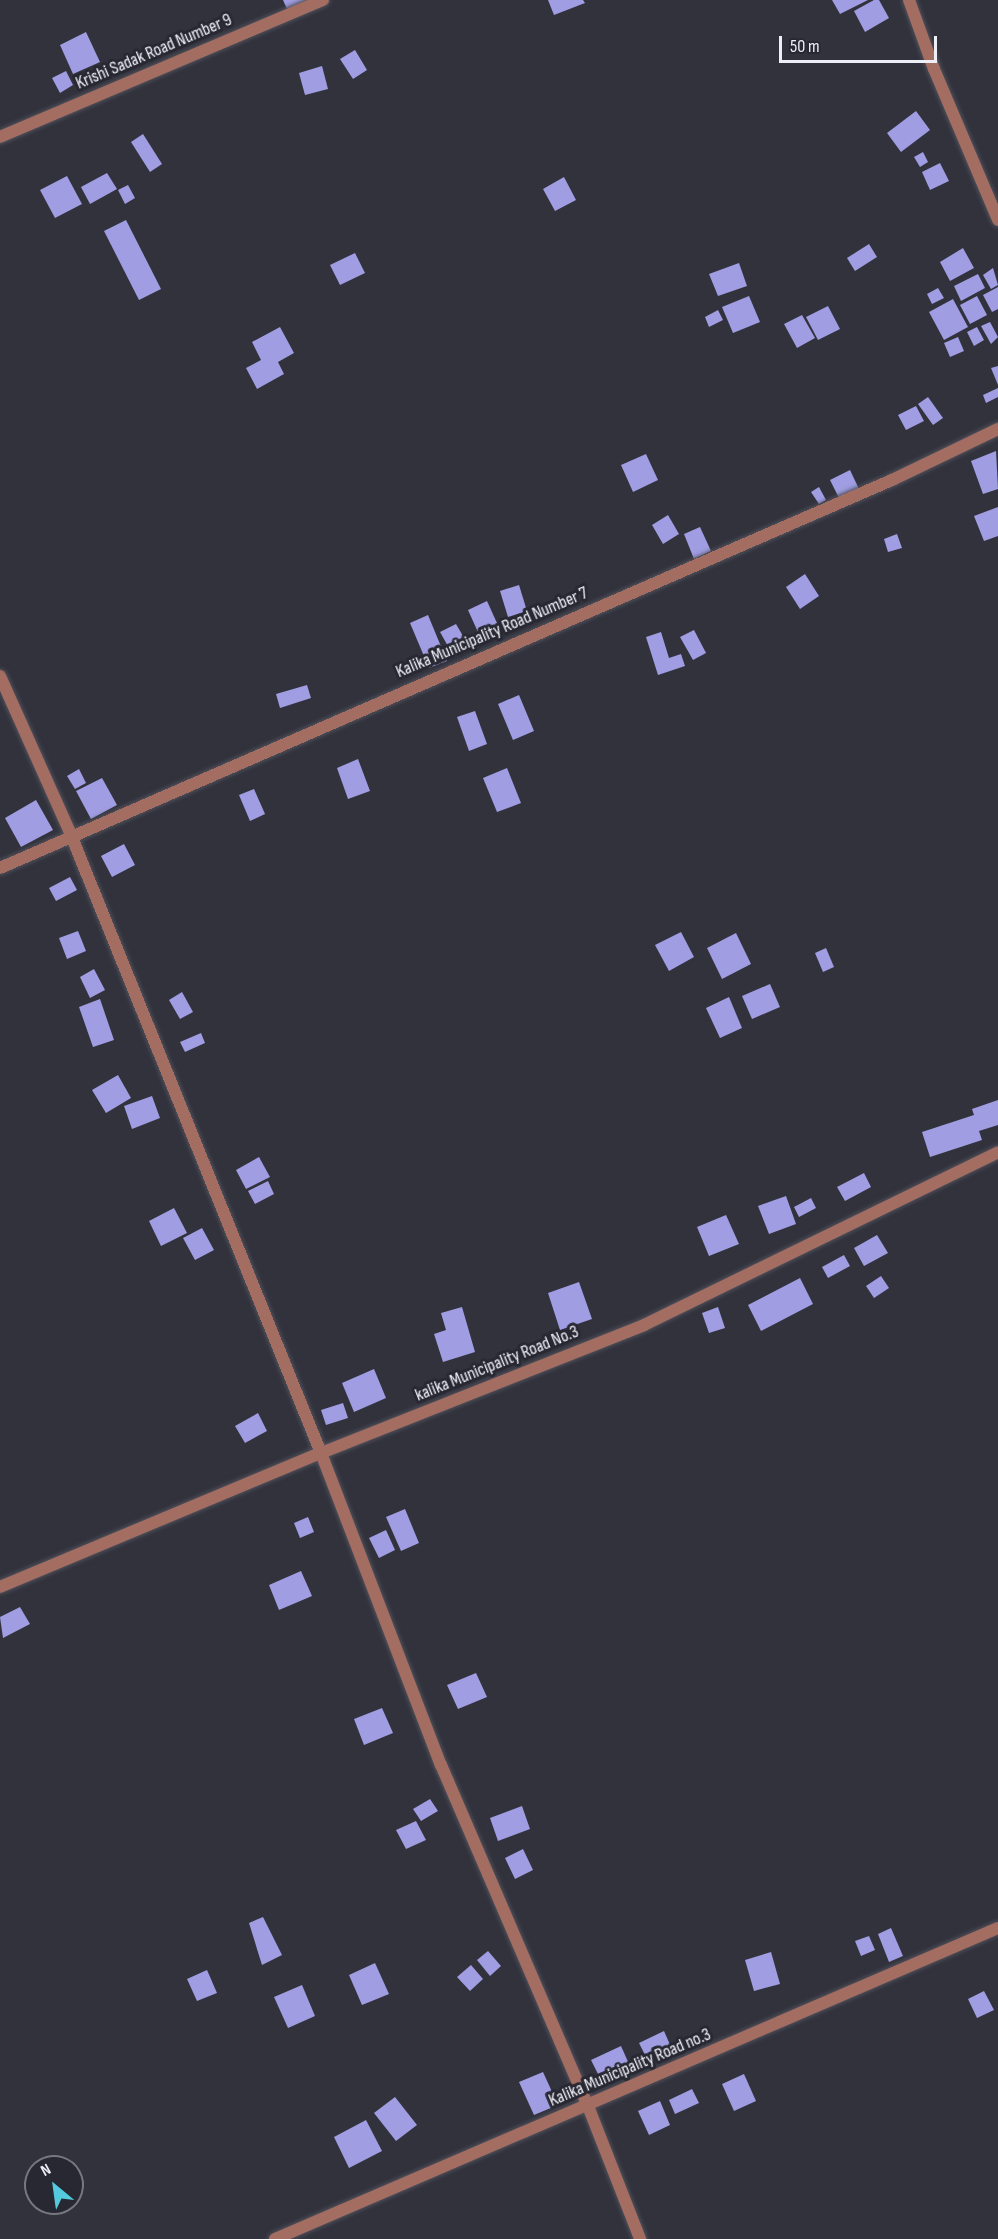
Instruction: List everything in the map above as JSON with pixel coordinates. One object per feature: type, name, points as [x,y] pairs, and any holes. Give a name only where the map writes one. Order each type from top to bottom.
[{"type":"street","name":"Krishi Sadak Road Number 9","points":[[0,137],[322,0]]},
{"type":"street","points":[[909,0],[934,69],[998,220]]},
{"type":"street","name":"Kalika Municipality Road Number 7","points":[[0,868],[71,835],[892,480],[998,429]]},
{"type":"street","points":[[0,676],[71,835],[321,1453],[441,1765],[588,2106],[640,2239]]},
{"type":"street","name":"kalika Municipality Road No.3","points":[[0,1587],[321,1453],[644,1325],[998,1152]]},
{"type":"street","name":"Kalika Municipality Road no.3","points":[[275,2239],[998,1928]]},
{"type":"building","points":[[283,0],[307,0],[287,9]]},
{"type":"building","points":[[548,0],[583,0],[585,3],[554,15]]},
{"type":"building","points":[[832,0],[868,0],[840,14]]},
{"type":"building","points":[[874,0],[879,0],[889,18],[865,32],[854,11]]},
{"type":"building","points":[[86,32],[100,62],[73,74],[60,45]]},
{"type":"building","points":[[355,50],[367,70],[353,79],[340,59]]},
{"type":"building","points":[[322,66],[328,89],[305,95],[299,73]]},
{"type":"building","points":[[66,71],[73,85],[60,93],[52,78]]},
{"type":"building","points":[[916,111],[930,130],[901,152],[887,133]]},
{"type":"building","points":[[143,134],[162,164],[150,172],[131,142]]},
{"type":"building","points":[[923,152],[928,162],[920,167],[914,157]]},
{"type":"building","points":[[940,163],[949,181],[930,190],[922,172]]},
{"type":"building","points":[[107,173],[117,189],[90,204],[81,187]]},
{"type":"building","points":[[67,176],[82,204],[55,218],[40,190]]},
{"type":"building","points":[[564,177],[576,200],[555,211],[543,189]]},
{"type":"building","points":[[128,185],[135,198],[125,204],[118,190]]},
{"type":"building","points":[[126,220],[161,289],[139,300],[104,231]]},
{"type":"building","points":[[869,244],[877,257],[855,271],[847,258]]},
{"type":"building","points":[[963,248],[974,268],[950,281],[940,262]]},
{"type":"building","points":[[355,253],[365,273],[340,285],[330,265]]},
{"type":"building","points":[[739,263],[747,286],[718,296],[709,274]]},
{"type":"building","points":[[993,268],[998,285],[991,289],[983,275]]},
{"type":"building","points":[[978,274],[985,288],[961,301],[954,286]]},
{"type":"building","points":[[998,287],[998,309],[992,312],[983,295]]},
{"type":"building","points":[[938,288],[944,298],[932,304],[927,294]]},
{"type":"building","points":[[749,296],[760,322],[733,333],[722,307]]},
{"type":"building","points":[[977,296],[987,315],[970,324],[960,305]]},
{"type":"building","points":[[953,299],[968,327],[944,340],[929,312]]},
{"type":"building","points":[[828,306],[840,329],[818,340],[806,317]]},
{"type":"building","points":[[718,310],[723,320],[709,327],[705,317]]},
{"type":"building","points":[[802,315],[815,338],[797,348],[784,324]]},
{"type":"building","points":[[990,322],[998,337],[991,344],[981,326]]},
{"type":"building","points":[[280,327],[294,353],[278,362],[284,374],[257,389],[246,368],[261,360],[252,342]]},
{"type":"building","points":[[977,327],[984,340],[974,346],[967,332]]},
{"type":"building","points":[[958,337],[964,351],[950,357],[944,343]]},
{"type":"building","points":[[998,366],[998,385],[991,368]]},
{"type":"building","points":[[998,388],[998,397],[986,403],[983,395]]},
{"type":"building","points":[[928,397],[943,418],[933,425],[918,404]]},
{"type":"building","points":[[916,406],[924,421],[906,430],[898,415]]},
{"type":"building","points":[[996,451],[998,489],[983,494],[971,461]]},
{"type":"building","points":[[646,454],[658,480],[633,492],[621,465]]},
{"type":"building","points":[[850,470],[859,489],[839,498],[830,480]]},
{"type":"building","points":[[819,487],[826,500],[819,504],[811,492]]},
{"type":"building","points":[[998,507],[998,536],[984,541],[974,516]]},
{"type":"building","points":[[668,515],[679,534],[663,544],[652,525]]},
{"type":"building","points":[[700,527],[711,551],[694,559],[684,534]]},
{"type":"building","points":[[897,534],[902,548],[888,552],[884,539]]},
{"type":"building","points":[[805,574],[819,596],[800,609],[786,587]]},
{"type":"building","points":[[519,585],[527,611],[508,617],[500,591]]},
{"type":"building","points":[[487,601],[501,632],[482,641],[468,610]]},
{"type":"building","points":[[428,615],[447,661],[429,668],[410,623]]},
{"type":"building","points":[[456,624],[470,648],[454,657],[440,632]]},
{"type":"building","points":[[694,630],[706,653],[693,660],[680,637]]},
{"type":"building","points":[[661,632],[669,658],[681,654],[685,666],[658,675],[646,637]]},
{"type":"building","points":[[307,685],[311,698],[280,708],[276,694]]},
{"type":"building","points":[[519,695],[534,731],[513,740],[498,704]]},
{"type":"building","points":[[475,711],[487,744],[469,751],[457,717]]},
{"type":"building","points":[[358,759],[370,791],[348,799],[337,768]]},
{"type":"building","points":[[507,768],[521,803],[497,812],[483,778]]},
{"type":"building","points":[[79,769],[86,783],[75,789],[67,776]]},
{"type":"building","points":[[102,778],[117,805],[91,819],[76,791]]},
{"type":"building","points":[[254,789],[265,814],[250,821],[239,795]]},
{"type":"building","points":[[36,800],[53,830],[21,847],[5,818]]},
{"type":"building","points":[[124,844],[135,865],[112,877],[101,856]]},
{"type":"building","points":[[70,877],[77,890],[56,901],[49,888]]},
{"type":"building","points":[[78,931],[86,951],[67,959],[59,938]]},
{"type":"building","points":[[681,932],[694,957],[669,971],[655,945]]},
{"type":"building","points":[[736,933],[751,964],[722,979],[707,948]]},
{"type":"building","points":[[826,948],[834,967],[823,972],[815,953]]},
{"type":"building","points":[[94,969],[105,990],[90,998],[80,977]]},
{"type":"building","points":[[770,984],[780,1007],[752,1019],[742,996]]},
{"type":"building","points":[[182,992],[193,1012],[180,1019],[169,1000]]},
{"type":"building","points":[[729,997],[742,1028],[720,1038],[706,1008]]},
{"type":"building","points":[[100,999],[114,1040],[93,1047],[79,1007]]},
{"type":"building","points":[[201,1033],[205,1043],[185,1052],[180,1042]]},
{"type":"building","points":[[118,1075],[131,1098],[106,1113],[92,1090]]},
{"type":"building","points":[[152,1096],[160,1118],[132,1129],[124,1106]]},
{"type":"building","points":[[998,1100],[998,1125],[979,1131],[982,1140],[930,1157],[922,1132],[974,1115],[972,1109]]},
{"type":"building","points":[[259,1157],[270,1177],[246,1189],[236,1170]]},
{"type":"building","points":[[864,1173],[871,1187],[845,1201],[837,1187]]},
{"type":"building","points":[[268,1181],[274,1194],[255,1204],[248,1191]]},
{"type":"building","points":[[786,1196],[796,1224],[769,1234],[758,1206]]},
{"type":"building","points":[[811,1198],[816,1208],[799,1217],[794,1207]]},
{"type":"building","points":[[174,1208],[187,1233],[161,1246],[149,1221]]},
{"type":"building","points":[[726,1215],[739,1244],[709,1256],[697,1227]]},
{"type":"building","points":[[202,1228],[214,1250],[195,1260],[183,1238]]},
{"type":"building","points":[[877,1235],[888,1253],[864,1266],[854,1248]]},
{"type":"building","points":[[844,1255],[850,1266],[828,1278],[822,1267]]},
{"type":"building","points":[[881,1276],[889,1288],[874,1298],[866,1286]]},
{"type":"building","points":[[800,1278],[813,1304],[761,1331],[748,1305]]},
{"type":"building","points":[[579,1282],[592,1319],[560,1330],[548,1293]]},
{"type":"building","points":[[462,1307],[475,1352],[443,1362],[434,1334],[446,1330],[441,1313]]},
{"type":"building","points":[[718,1307],[725,1328],[709,1333],[702,1313]]},
{"type":"building","points":[[374,1369],[386,1398],[354,1412],[342,1383]]},
{"type":"building","points":[[343,1403],[348,1418],[326,1425],[321,1410]]},
{"type":"building","points":[[258,1413],[267,1431],[245,1443],[235,1426]]},
{"type":"building","points":[[405,1509],[419,1543],[401,1551],[386,1517]]},
{"type":"building","points":[[308,1517],[314,1532],[300,1538],[294,1523]]},
{"type":"building","points":[[386,1530],[395,1550],[379,1558],[369,1538]]},
{"type":"building","points":[[301,1571],[312,1596],[279,1610],[269,1585]]},
{"type":"building","points":[[20,1607],[30,1624],[3,1638],[0,1617]]},
{"type":"building","points":[[476,1673],[487,1697],[458,1709],[447,1685]]},
{"type":"building","points":[[382,1708],[393,1733],[364,1745],[354,1719]]},
{"type":"building","points":[[430,1799],[438,1811],[421,1821],[413,1809]]},
{"type":"building","points":[[522,1806],[530,1829],[498,1841],[490,1818]]},
{"type":"building","points":[[416,1821],[426,1840],[406,1849],[396,1830]]},
{"type":"building","points":[[523,1849],[533,1870],[515,1879],[505,1858]]},
{"type":"building","points":[[263,1917],[282,1955],[262,1965],[249,1923]]},
{"type":"building","points":[[891,1928],[903,1956],[889,1962],[878,1934]]},
{"type":"building","points":[[869,1936],[875,1950],[861,1956],[855,1941]]},
{"type":"building","points":[[488,1951],[501,1966],[490,1976],[477,1960]]},
{"type":"building","points":[[771,1952],[780,1984],[754,1991],[745,1960]]},
{"type":"building","points":[[375,1963],[389,1994],[362,2005],[349,1975]]},
{"type":"building","points":[[471,1965],[483,1979],[470,1991],[457,1977]]},
{"type":"building","points":[[207,1970],[217,1993],[197,2001],[187,1979]]},
{"type":"building","points":[[302,1985],[315,2016],[288,2028],[274,1997]]},
{"type":"building","points":[[984,1991],[994,2010],[977,2018],[968,1999]]},
{"type":"building","points":[[664,2031],[671,2047],[647,2059],[639,2043]]},
{"type":"building","points":[[621,2046],[629,2064],[600,2078],[591,2060]]},
{"type":"building","points":[[543,2072],[558,2105],[534,2115],[519,2082]]},
{"type":"building","points":[[744,2074],[756,2101],[734,2111],[722,2084]]},
{"type":"building","points":[[692,2089],[699,2103],[675,2114],[669,2100]]},
{"type":"building","points":[[395,2097],[417,2125],[396,2141],[374,2113]]},
{"type":"building","points":[[660,2101],[670,2125],[649,2135],[638,2111]]},
{"type":"building","points":[[366,2120],[382,2151],[349,2168],[334,2137]]}]
